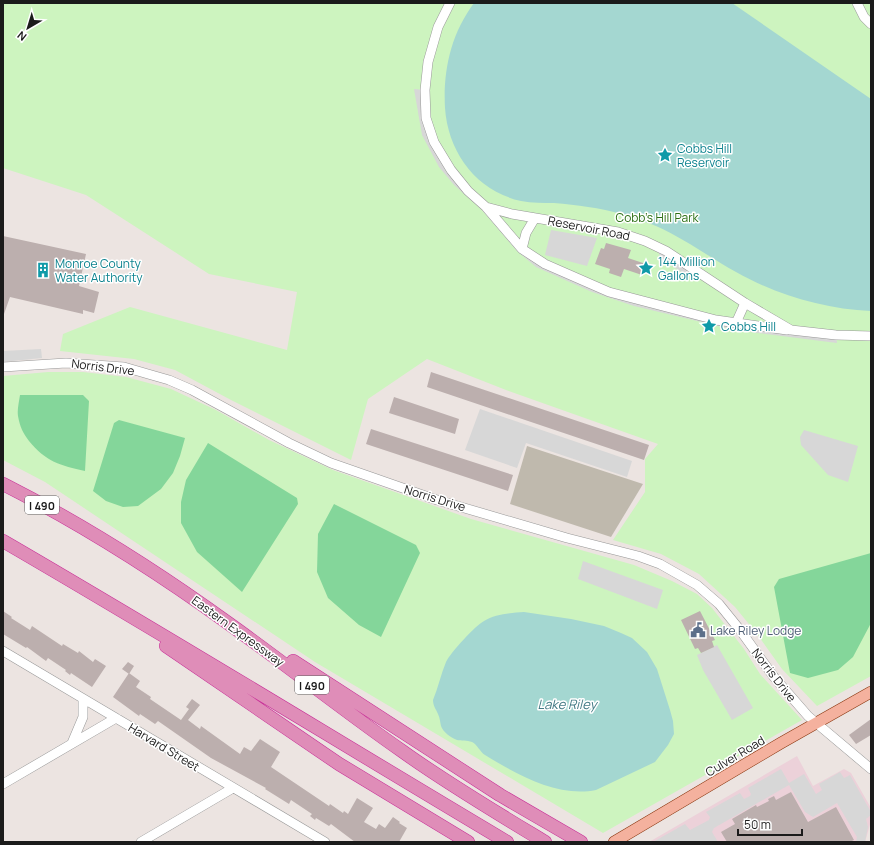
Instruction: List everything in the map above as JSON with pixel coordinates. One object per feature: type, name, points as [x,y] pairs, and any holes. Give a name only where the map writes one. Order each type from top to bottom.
[{"type":"highway","name":"Eastern Expressway","points":[[3,484],[71,520],[111,544],[190,596],[403,752],[454,786],[545,842]]},
{"type":"highway","name":"I 490","points":[[3,541],[193,652],[326,734],[507,842]]},
{"type":"highway","points":[[79,585],[339,764],[468,842]]},
{"type":"highway","points":[[190,596],[500,795],[581,842]]},
{"type":"main road","name":"Culver Road","points":[[614,842],[871,692]]},
{"type":"street","name":"Reservoir Road","points":[[450,3],[438,27],[428,62],[425,90],[426,118],[434,142],[451,170],[468,191],[486,207],[522,249],[545,264],[609,292],[716,320],[836,335],[871,336]]},
{"type":"street","points":[[857,3],[864,16],[871,24]]},
{"type":"street","name":"Reservoir Road","points":[[486,207],[512,214],[613,230],[646,241],[672,254],[745,303],[791,330]]},
{"type":"street","name":"Reservoir Road","points":[[522,249],[526,233],[535,218]]},
{"type":"street","points":[[736,323],[745,303]]},
{"type":"street","name":"Norris Drive","points":[[3,367],[66,362],[124,367],[169,380],[192,390],[289,443],[337,465],[437,500],[567,538],[638,556],[660,564],[690,581],[719,604],[777,681],[816,723],[871,769]]},
{"type":"street","name":"Harvard Street","points":[[3,652],[325,842]]},
{"type":"street","points":[[72,743],[83,717],[83,699]]},
{"type":"street","points":[[3,784],[116,718]]},
{"type":"street","points":[[141,842],[233,788]]},
{"type":"shaded area","points":[[414,89],[425,90],[426,118],[448,172],[522,249],[576,278],[675,310],[836,335],[837,343],[735,330],[634,306],[592,292],[536,267],[517,251],[481,209],[454,185],[439,167],[422,135]]},
{"type":"shaded area","points":[[551,230],[597,238],[587,266],[545,255]]},
{"type":"shaded area","points":[[658,251],[691,271],[688,276],[661,259]]},
{"type":"shaded area","points":[[41,349],[42,358],[3,362],[3,351]]},
{"type":"shaded area","points":[[480,409],[632,461],[627,477],[526,443],[517,468],[465,450]]},
{"type":"shaded area","points":[[804,430],[858,446],[848,482],[828,475],[801,445],[800,437]]},
{"type":"shaded area","points":[[527,446],[643,484],[611,537],[510,504]]},
{"type":"shaded area","points":[[583,561],[663,590],[657,609],[578,579]]},
{"type":"shaded area","points":[[717,645],[753,708],[732,720],[703,670],[697,655]]},
{"type":"shaded area","points":[[797,756],[813,786],[844,769],[851,773],[871,808],[871,821],[865,842],[649,842]]},
{"type":"shaded area","points":[[781,769],[789,783],[804,774],[816,794],[822,790],[819,784],[840,772],[844,778],[850,775],[871,812],[871,815],[866,819],[868,827],[865,842],[856,842],[857,837],[837,803],[813,817],[805,812],[789,785],[714,828],[712,832],[718,842],[653,842],[685,824],[690,830],[709,820],[710,817],[706,812],[740,793],[744,799],[750,796],[751,794],[748,788]]},
{"type":"green space","name":"Cobb's Hill Park","points":[[3,3],[871,3],[871,676],[817,706],[782,669],[757,634],[735,607],[699,574],[661,554],[613,540],[645,492],[645,459],[658,444],[506,390],[427,359],[368,399],[351,460],[231,400],[175,370],[134,359],[60,351],[63,334],[130,307],[287,350],[297,292],[209,274],[86,195],[3,168]]},
{"type":"green space","points":[[48,372],[83,372],[126,377],[171,389],[216,410],[269,440],[333,470],[471,519],[634,565],[672,581],[697,594],[712,608],[744,649],[760,674],[802,720],[603,833],[315,662],[45,482],[3,460],[3,376]]},
{"type":"green space","points":[[20,395],[83,395],[89,401],[85,471],[54,462],[35,448],[29,441],[22,430],[18,416]]},
{"type":"green space","points":[[119,420],[185,438],[173,473],[161,489],[138,506],[123,507],[106,501],[93,491],[114,423]]},
{"type":"green space","points":[[208,443],[297,498],[298,504],[242,592],[197,552],[181,523],[181,502],[186,480]]},
{"type":"green space","points":[[334,504],[416,545],[420,553],[381,637],[359,625],[328,598],[317,572],[318,534]]},
{"type":"green space","points":[[871,553],[871,623],[853,657],[838,670],[808,678],[790,673],[774,587],[779,579]]},
{"type":"water","name":"Cobbs Hill Reservoir","points":[[474,3],[732,3],[871,99],[871,311],[853,310],[818,304],[768,288],[736,272],[667,231],[639,220],[597,208],[521,201],[505,196],[478,179],[458,154],[447,124],[445,108],[445,80],[450,53],[459,27]]},
{"type":"water","name":"Lake Riley","points":[[524,612],[571,619],[604,626],[632,638],[647,652],[657,669],[673,721],[674,734],[668,745],[655,762],[596,790],[582,792],[567,791],[538,783],[524,777],[485,755],[474,743],[455,739],[444,730],[441,726],[433,700],[446,662],[469,634],[484,621],[498,615]]},
{"type":"building","name":"Monroe County Water Authority","points":[[3,236],[86,254],[79,286],[99,292],[94,313],[83,310],[83,314],[10,297],[3,314]]},
{"type":"building","points":[[606,243],[631,250],[628,258],[646,264],[642,275],[624,269],[621,277],[609,273],[610,269],[595,264],[601,248],[604,249]]},
{"type":"building","points":[[431,372],[649,445],[644,460],[427,387]]},
{"type":"building","points":[[394,397],[459,419],[455,434],[389,413]]},
{"type":"building","points":[[371,429],[513,475],[508,491],[366,444]]},
{"type":"building","points":[[3,611],[30,630],[32,626],[62,646],[63,644],[78,653],[79,651],[93,662],[95,659],[106,666],[92,687],[71,673],[70,675],[65,671],[66,670],[48,658],[46,661],[27,647],[26,648],[3,634]]},
{"type":"building","name":"Lake Riley Lodge","points":[[700,611],[715,640],[712,641],[714,647],[701,653],[698,648],[695,649],[681,620]]},
{"type":"building","points":[[128,662],[134,666],[129,674],[122,669]]},
{"type":"building","points":[[129,673],[140,681],[136,687],[151,697],[150,699],[181,720],[189,709],[186,707],[192,699],[200,705],[188,720],[200,729],[201,726],[240,754],[244,747],[251,751],[260,739],[280,752],[271,767],[329,806],[330,804],[343,813],[344,811],[348,814],[357,798],[373,808],[364,822],[376,829],[379,824],[385,828],[393,817],[407,828],[399,842],[355,842],[331,824],[329,826],[316,818],[315,820],[310,816],[312,814],[291,800],[289,804],[265,789],[266,788],[211,758],[158,721],[155,724],[140,714],[139,716],[113,697]]},
{"type":"building","points":[[871,719],[871,735],[856,744],[849,735]]},
{"type":"building","points":[[791,792],[808,822],[836,807],[854,840],[850,842],[727,842],[721,832],[735,824],[732,819],[756,805],[757,807],[769,801],[768,799],[774,796],[776,800]]},
{"type":"place","name":"Cobbs Hill Reservoir","points":[[665,155]]},
{"type":"place","name":"144 Million Gallons","points":[[646,268]]},
{"type":"place","name":"Monroe County Water Authority","points":[[43,270]]},
{"type":"place","name":"Cobbs Hill","points":[[709,326]]},
{"type":"place","name":"Lake Riley Lodge","points":[[698,630]]}]
